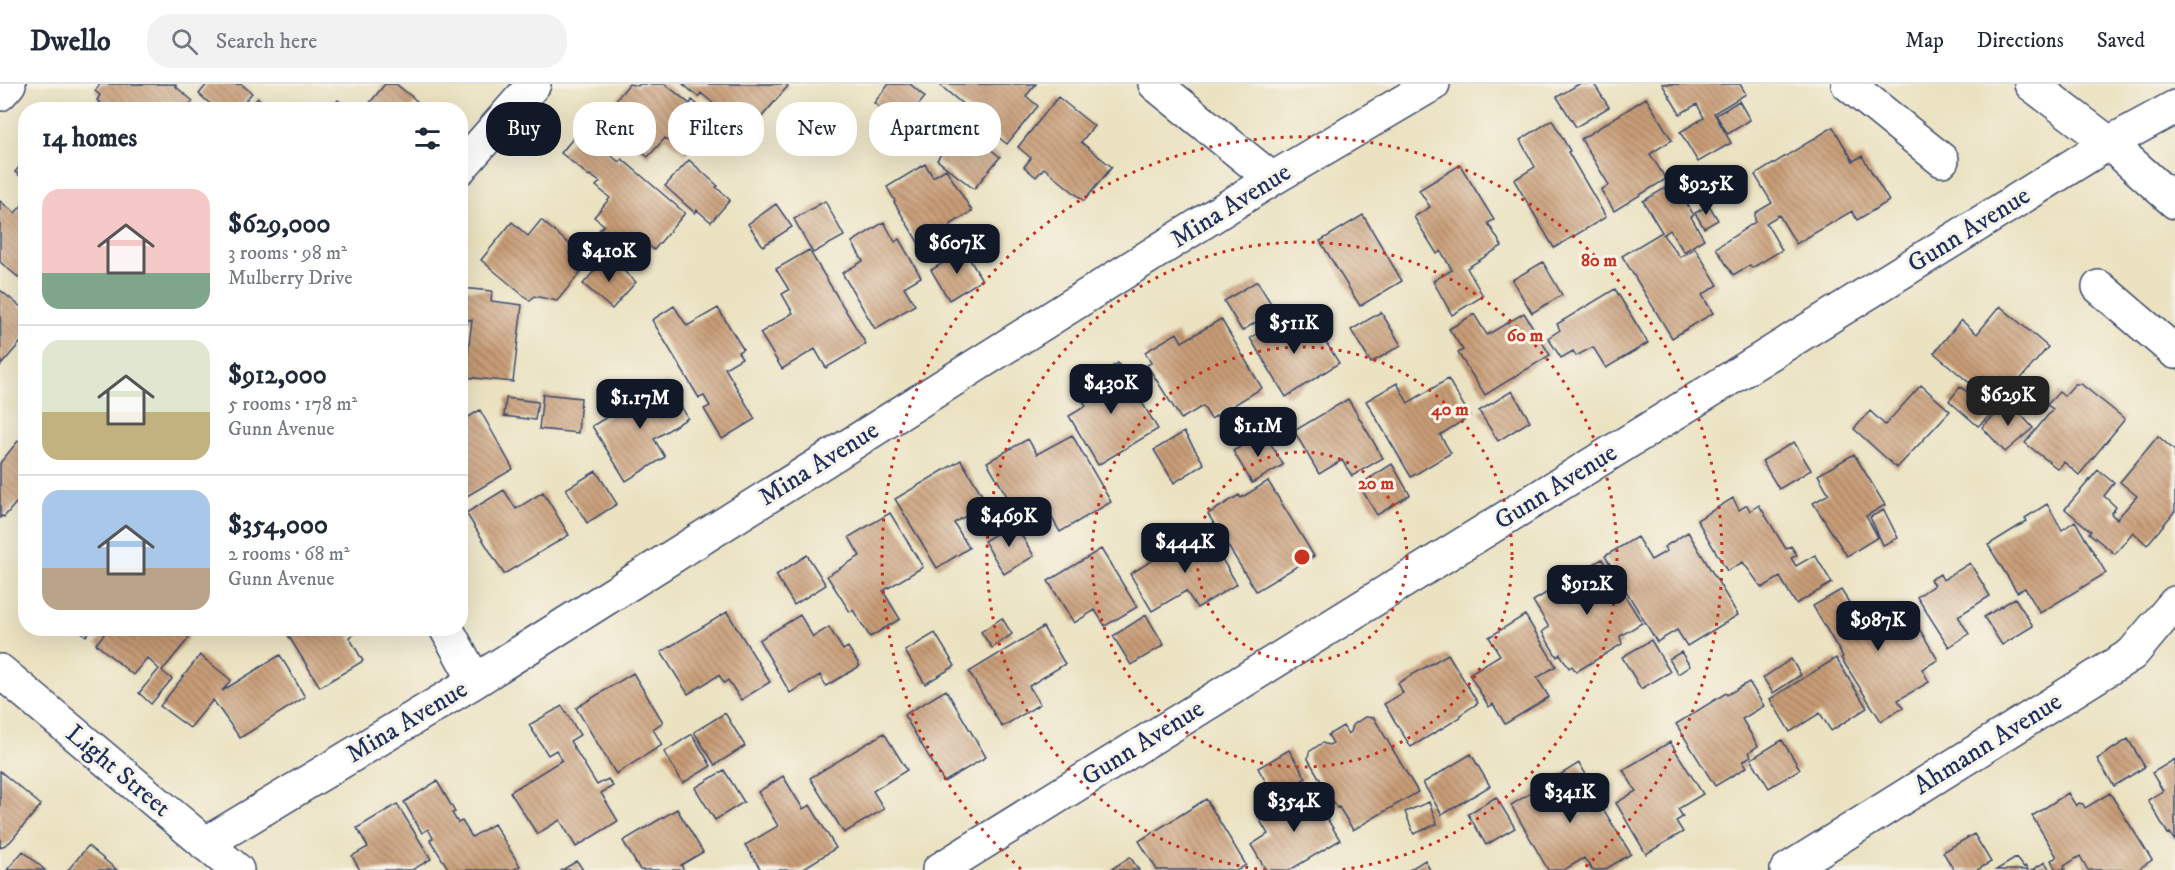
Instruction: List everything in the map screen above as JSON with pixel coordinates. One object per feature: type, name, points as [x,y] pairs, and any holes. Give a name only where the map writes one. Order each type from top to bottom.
[{"type":"street","points":[[0,94],[9,84]]},
{"type":"street","points":[[468,159],[534,84]]},
{"type":"street","points":[[1155,84],[1272,179]]},
{"type":"street","name":"Mina Avenue","points":[[205,844],[475,681],[1272,179],[1433,84]]},
{"type":"street","points":[[1848,84],[1942,160]]},
{"type":"street","points":[[2031,84],[2109,143],[2175,202]]},
{"type":"street","name":"Gunn Avenue","points":[[939,870],[2109,143],[2175,107]]},
{"type":"street","points":[[2099,286],[2175,352]]},
{"type":"street","name":"Ahmann Avenue","points":[[1787,870],[2132,654],[2175,603]]},
{"type":"street","points":[[450,636],[475,681]]},
{"type":"street","name":"Light Street","points":[[0,671],[237,870]]},
{"type":"building","points":[[100,84],[176,84],[175,86],[193,101],[99,102],[97,100],[100,95],[95,91]]},
{"type":"building","points":[[207,84],[241,84],[252,93],[244,102],[208,102],[199,94]]},
{"type":"building","points":[[385,84],[396,84],[417,101],[416,102],[370,102]]},
{"type":"building","points":[[629,84],[638,86],[640,84],[665,84],[688,102],[668,102],[668,141],[665,138],[656,148],[656,102],[614,102]]},
{"type":"building","points":[[683,84],[786,84],[788,86],[764,114],[764,102],[712,102],[701,93],[698,97]]},
{"type":"building","points":[[889,84],[910,84],[925,97],[921,102],[875,102]]},
{"type":"building","points":[[942,84],[1036,84],[1026,96],[1038,106],[1007,144],[1001,139],[1001,102],[960,102],[941,86]]},
{"type":"building","points":[[1579,84],[1594,84],[1609,107],[1576,127],[1557,97]]},
{"type":"building","points":[[1662,84],[1740,84],[1746,94],[1714,113],[1731,143],[1698,162],[1680,132],[1704,118],[1697,104],[1680,114]]},
{"type":"building","points":[[1058,97],[1094,126],[1081,142],[1112,167],[1084,201],[1044,168],[1036,177],[1024,167],[1031,158],[1018,147]]},
{"type":"building","points":[[1646,98],[1672,140],[1650,154],[1666,179],[1614,211],[1601,190],[1609,185],[1581,139]]},
{"type":"building","points":[[1739,101],[1750,120],[1728,134],[1716,115]]},
{"type":"building","points":[[1552,120],[1606,217],[1554,248],[1514,180],[1535,167],[1520,140]]},
{"type":"building","points":[[1833,127],[1853,161],[1862,156],[1889,201],[1857,220],[1852,211],[1796,244],[1779,215],[1766,223],[1782,250],[1752,268],[1750,265],[1733,275],[1716,248],[1755,222],[1755,213],[1772,203],[1755,175]]},
{"type":"building","points":[[573,138],[573,156],[612,156],[619,162],[622,159],[685,213],[654,250],[642,240],[620,259],[595,235],[604,225],[594,217],[610,198],[596,186],[600,182],[561,153]]},
{"type":"building","points":[[940,156],[1000,157],[974,189],[937,160]]},
{"type":"building","points":[[689,160],[730,200],[711,222],[697,210],[695,213],[665,186]]},
{"type":"building","points":[[925,164],[933,177],[946,169],[972,211],[950,225],[959,240],[928,259],[887,187]]},
{"type":"building","points":[[1460,165],[1494,220],[1488,223],[1502,246],[1467,268],[1483,296],[1452,315],[1433,281],[1452,270],[1441,251],[1437,254],[1414,217],[1430,207],[1419,190]]},
{"type":"building","points":[[1674,183],[1694,215],[1691,217],[1704,239],[1684,252],[1670,230],[1663,235],[1680,257],[1695,248],[1718,285],[1702,295],[1713,313],[1672,338],[1622,256],[1662,232],[1643,201]]},
{"type":"building","points":[[0,201],[15,213],[18,210],[18,277],[0,262]]},
{"type":"building","points":[[825,201],[844,236],[813,253],[794,219]]},
{"type":"building","points":[[776,204],[792,227],[763,246],[748,224]]},
{"type":"building","points":[[1709,205],[1718,220],[1704,228],[1695,213]]},
{"type":"building","points":[[1363,215],[1402,281],[1360,306],[1320,241]]},
{"type":"building","points":[[541,220],[574,248],[569,253],[581,272],[557,301],[534,296],[530,301],[481,260],[512,222],[528,236]]},
{"type":"building","points":[[884,222],[895,242],[899,239],[921,277],[904,287],[915,305],[875,329],[842,273],[863,261],[852,242]]},
{"type":"building","points":[[809,250],[866,344],[826,368],[815,349],[782,369],[760,333],[793,313],[782,294],[789,290],[776,269]]},
{"type":"building","points":[[964,250],[982,280],[949,300],[931,270]]},
{"type":"building","points":[[607,256],[636,282],[612,309],[583,284]]},
{"type":"building","points":[[1543,262],[1562,295],[1532,313],[1512,280]]},
{"type":"building","points":[[1257,281],[1275,310],[1242,331],[1224,301]]},
{"type":"building","points":[[468,289],[492,291],[491,301],[522,305],[513,382],[468,377],[472,320],[468,320]]},
{"type":"building","points":[[1615,289],[1648,343],[1606,368],[1593,347],[1576,356],[1573,351],[1561,358],[1548,338],[1560,330],[1557,324]]},
{"type":"building","points":[[0,290],[18,305],[18,345],[1,365]]},
{"type":"building","points":[[674,306],[687,326],[718,308],[743,349],[738,352],[742,358],[725,368],[755,419],[722,439],[704,409],[710,406],[704,396],[699,398],[652,320]]},
{"type":"building","points":[[2000,306],[2048,347],[2000,403],[2003,405],[1978,426],[1949,401],[1960,387],[1971,394],[1970,399],[1979,391],[1934,353],[1961,320],[1977,334]]},
{"type":"building","points":[[1381,312],[1401,345],[1371,363],[1351,330]]},
{"type":"building","points":[[1524,313],[1550,355],[1485,395],[1458,353],[1463,350],[1449,329],[1474,314],[1487,335]]},
{"type":"building","points":[[1221,319],[1262,388],[1211,419],[1203,406],[1181,419],[1147,365],[1151,363],[1145,352],[1177,333],[1182,342]]},
{"type":"building","points":[[1282,319],[1293,336],[1314,323],[1339,363],[1286,397],[1250,338]]},
{"type":"building","points":[[1118,363],[1158,429],[1098,465],[1069,416],[1086,406],[1076,389]]},
{"type":"building","points":[[1448,379],[1470,416],[1440,435],[1451,453],[1411,477],[1366,401],[1397,383],[1408,403]]},
{"type":"building","points":[[666,382],[688,418],[654,439],[665,457],[626,481],[592,426]]},
{"type":"building","points":[[2075,384],[2081,384],[2125,419],[2079,475],[2064,462],[2058,469],[2025,443],[2053,409],[2047,405],[2059,392],[2064,396]]},
{"type":"building","points":[[1921,385],[1950,411],[1897,468],[1854,429],[1870,411],[1885,425]]},
{"type":"building","points":[[1512,391],[1530,421],[1498,441],[1479,411]]},
{"type":"building","points":[[543,394],[581,398],[578,433],[539,429]]},
{"type":"building","points":[[506,398],[538,402],[535,420],[504,416]]},
{"type":"building","points":[[1348,399],[1383,458],[1352,476],[1342,460],[1319,474],[1294,431]]},
{"type":"building","points":[[2010,402],[2033,428],[2005,452],[1982,427]]},
{"type":"building","points":[[480,410],[513,469],[468,495],[468,417]]},
{"type":"building","points":[[1184,432],[1204,464],[1174,483],[1154,450]]},
{"type":"building","points":[[1264,432],[1283,465],[1252,483],[1233,451]]},
{"type":"building","points":[[1072,435],[1111,502],[1060,532],[1043,503],[1019,517],[987,462],[1028,439],[1037,454]]},
{"type":"building","points":[[2158,436],[2175,451],[2175,511],[2147,545],[2133,532],[2115,554],[2065,509],[2098,470],[2114,483],[2104,496],[2116,507],[2111,514],[2117,519],[2137,496],[2120,482]]},
{"type":"building","points":[[18,441],[18,505],[16,503],[4,517],[0,518],[0,463]]},
{"type":"building","points":[[1794,442],[1811,470],[1779,489],[1762,461]]},
{"type":"building","points":[[1854,454],[1885,505],[1866,516],[1878,537],[1847,556],[1813,503],[1829,494],[1818,475]]},
{"type":"building","points":[[961,460],[987,503],[954,523],[969,548],[937,568],[895,499]]},
{"type":"building","points":[[1392,464],[1410,495],[1377,515],[1359,485]]},
{"type":"building","points":[[596,471],[617,504],[587,523],[566,489]]},
{"type":"building","points":[[1268,481],[1314,556],[1256,591],[1208,514],[1239,495],[1241,498]]},
{"type":"building","points":[[504,490],[516,509],[543,492],[569,535],[504,574],[468,516],[468,512]]},
{"type":"building","points":[[1733,498],[1739,510],[1747,505],[1750,511],[1759,505],[1786,549],[1791,546],[1797,555],[1791,558],[1796,566],[1815,555],[1832,583],[1796,604],[1780,577],[1762,588],[1743,562],[1727,571],[1697,520]]},
{"type":"building","points":[[2047,504],[2062,530],[2075,521],[2106,573],[2040,613],[2025,588],[2017,592],[1988,545],[2027,521],[2025,518]]},
{"type":"building","points":[[1884,510],[1898,538],[1883,545],[1870,517]]},
{"type":"building","points":[[890,513],[923,567],[883,591],[900,619],[870,637],[853,610],[850,612],[827,576],[860,556],[849,537]]},
{"type":"building","points":[[1014,523],[1034,556],[1004,574],[984,541]]},
{"type":"building","points":[[1204,529],[1237,584],[1197,608],[1186,591],[1152,611],[1130,574]]},
{"type":"building","points":[[1688,532],[1738,615],[1687,646],[1677,630],[1657,642],[1605,556],[1637,537],[1651,560],[1667,551],[1664,547]]},
{"type":"building","points":[[1101,549],[1137,607],[1105,626],[1095,610],[1074,623],[1048,581]]},
{"type":"building","points":[[807,555],[826,585],[794,605],[776,575]]},
{"type":"building","points":[[1602,559],[1642,623],[1620,636],[1622,644],[1576,672],[1572,666],[1569,668],[1560,654],[1557,657],[1542,632],[1549,627],[1533,601]]},
{"type":"building","points":[[1970,563],[1990,596],[1958,616],[1969,634],[1949,647],[1917,597],[1934,585],[1930,580],[1940,574],[1943,580]]},
{"type":"building","points":[[1841,590],[1859,618],[1872,611],[1877,620],[1902,606],[1911,622],[1914,620],[1938,660],[1922,669],[1929,682],[1898,700],[1903,708],[1881,721],[1841,658],[1843,657],[1813,606]]},
{"type":"building","points":[[2015,598],[2033,626],[2002,645],[1984,617]]},
{"type":"building","points":[[727,612],[770,682],[741,700],[728,680],[724,683],[719,675],[688,694],[661,652]]},
{"type":"building","points":[[800,615],[813,637],[829,627],[843,650],[848,647],[860,666],[826,686],[820,675],[790,693],[759,640]]},
{"type":"building","points":[[1146,615],[1164,645],[1131,665],[1113,636]]},
{"type":"building","points":[[1525,615],[1556,666],[1537,678],[1549,697],[1505,724],[1493,704],[1489,707],[1469,674],[1500,655],[1489,637]]},
{"type":"building","points":[[1002,618],[1012,634],[992,648],[981,632]]},
{"type":"building","points":[[1043,627],[1065,664],[1029,686],[1040,704],[1002,727],[969,672]]},
{"type":"building","points":[[935,633],[955,666],[925,684],[905,651]]},
{"type":"building","points":[[102,636],[187,636],[189,638],[162,671],[172,679],[151,704],[139,693],[159,669],[147,658],[133,675],[96,644]]},
{"type":"building","points":[[288,636],[351,636],[349,637],[363,661],[320,687]]},
{"type":"building","points":[[1651,640],[1670,672],[1641,689],[1622,657]]},
{"type":"building","points":[[1681,652],[1690,666],[1678,674],[1669,659]]},
{"type":"building","points":[[1448,654],[1478,703],[1460,715],[1461,717],[1411,747],[1384,704],[1403,693],[1398,683]]},
{"type":"building","points":[[200,655],[231,680],[222,691],[280,655],[305,697],[240,738],[213,700],[190,728],[160,706]]},
{"type":"building","points":[[1836,658],[1867,708],[1831,731],[1820,713],[1790,732],[1770,699]]},
{"type":"building","points":[[1791,659],[1801,675],[1773,693],[1763,678]]},
{"type":"building","points":[[633,673],[663,722],[653,729],[662,745],[616,774],[576,708]]},
{"type":"building","points":[[1749,682],[1764,706],[1742,719],[1758,746],[1749,752],[1751,756],[1743,761],[1747,767],[1715,786],[1676,724],[1726,693],[1727,695]]},
{"type":"building","points":[[946,690],[986,757],[944,782],[904,715]]},
{"type":"building","points":[[562,706],[580,735],[570,741],[597,785],[608,779],[613,786],[601,793],[618,821],[576,847],[560,820],[537,834],[510,792],[562,760],[556,750],[548,755],[529,725]]},
{"type":"building","points":[[725,713],[745,746],[715,765],[694,732]]},
{"type":"building","points":[[1365,717],[1374,718],[1418,792],[1353,830],[1308,759],[1309,752],[1322,743],[1329,745],[1333,743],[1328,735],[1343,726],[1348,734],[1353,725]]},
{"type":"building","points":[[884,733],[907,770],[873,791],[884,809],[844,833],[810,778]]},
{"type":"building","points":[[692,734],[711,766],[683,783],[664,752]]},
{"type":"building","points":[[2128,739],[2145,767],[2114,786],[2097,759]]},
{"type":"building","points":[[1782,740],[1800,769],[1769,788],[1751,759]]},
{"type":"building","points":[[1670,742],[1703,794],[1678,809],[1683,817],[1676,821],[1683,832],[1646,854],[1616,803],[1636,791],[1623,770]]},
{"type":"building","points":[[1289,750],[1306,778],[1275,798],[1258,768]]},
{"type":"building","points":[[1471,754],[1490,786],[1442,815],[1423,783]]},
{"type":"building","points":[[2175,759],[2175,841],[2170,833],[2168,834],[2148,800],[2163,791],[2152,773]]},
{"type":"building","points":[[1579,763],[1606,807],[1603,809],[1631,854],[1604,870],[1592,870],[1584,858],[1564,870],[1548,870],[1511,805]]},
{"type":"building","points":[[724,770],[744,802],[715,820],[695,788]]},
{"type":"building","points":[[0,771],[41,805],[10,842],[0,848]]},
{"type":"building","points":[[783,776],[803,809],[810,805],[836,848],[801,870],[761,870],[745,845],[778,826],[758,792]]},
{"type":"building","points":[[437,781],[455,812],[452,813],[458,823],[462,821],[472,837],[494,824],[520,866],[513,870],[449,870],[430,840],[433,838],[428,829],[422,833],[404,802]]},
{"type":"building","points":[[1308,787],[1340,840],[1290,870],[1266,870],[1251,845],[1268,834],[1258,817]]},
{"type":"building","points":[[2068,793],[2076,806],[2079,803],[2085,808],[2110,793],[2152,860],[2137,870],[2088,870],[2080,856],[2064,866],[2065,869],[2056,870],[2051,860],[2057,857],[2032,816]]},
{"type":"building","points":[[1496,797],[1515,828],[1486,845],[1468,814]]},
{"type":"building","points":[[1206,799],[1246,865],[1238,870],[1157,870],[1139,841]]},
{"type":"building","points":[[1429,802],[1437,824],[1414,834],[1405,812]]},
{"type":"building","points":[[397,804],[431,859],[412,870],[360,870],[352,856],[368,847],[357,828]]},
{"type":"building","points":[[677,809],[703,852],[681,865],[684,870],[640,870],[623,841]]},
{"type":"building","points":[[1974,834],[1991,862],[1977,870],[1954,870],[1943,852]]},
{"type":"building","points":[[88,846],[117,870],[68,870]]},
{"type":"building","points":[[23,851],[45,870],[7,870]]},
{"type":"building","points":[[1130,857],[1139,870],[1110,870]]},
{"type":"building","points":[[2016,858],[2028,870],[1996,870]]},
{"type":"building","points":[[1425,860],[1430,870],[1409,870]]},
{"type":"building","points":[[577,861],[583,870],[562,870]]},
{"type":"building","points":[[2045,862],[2050,870],[2032,870]]}]
